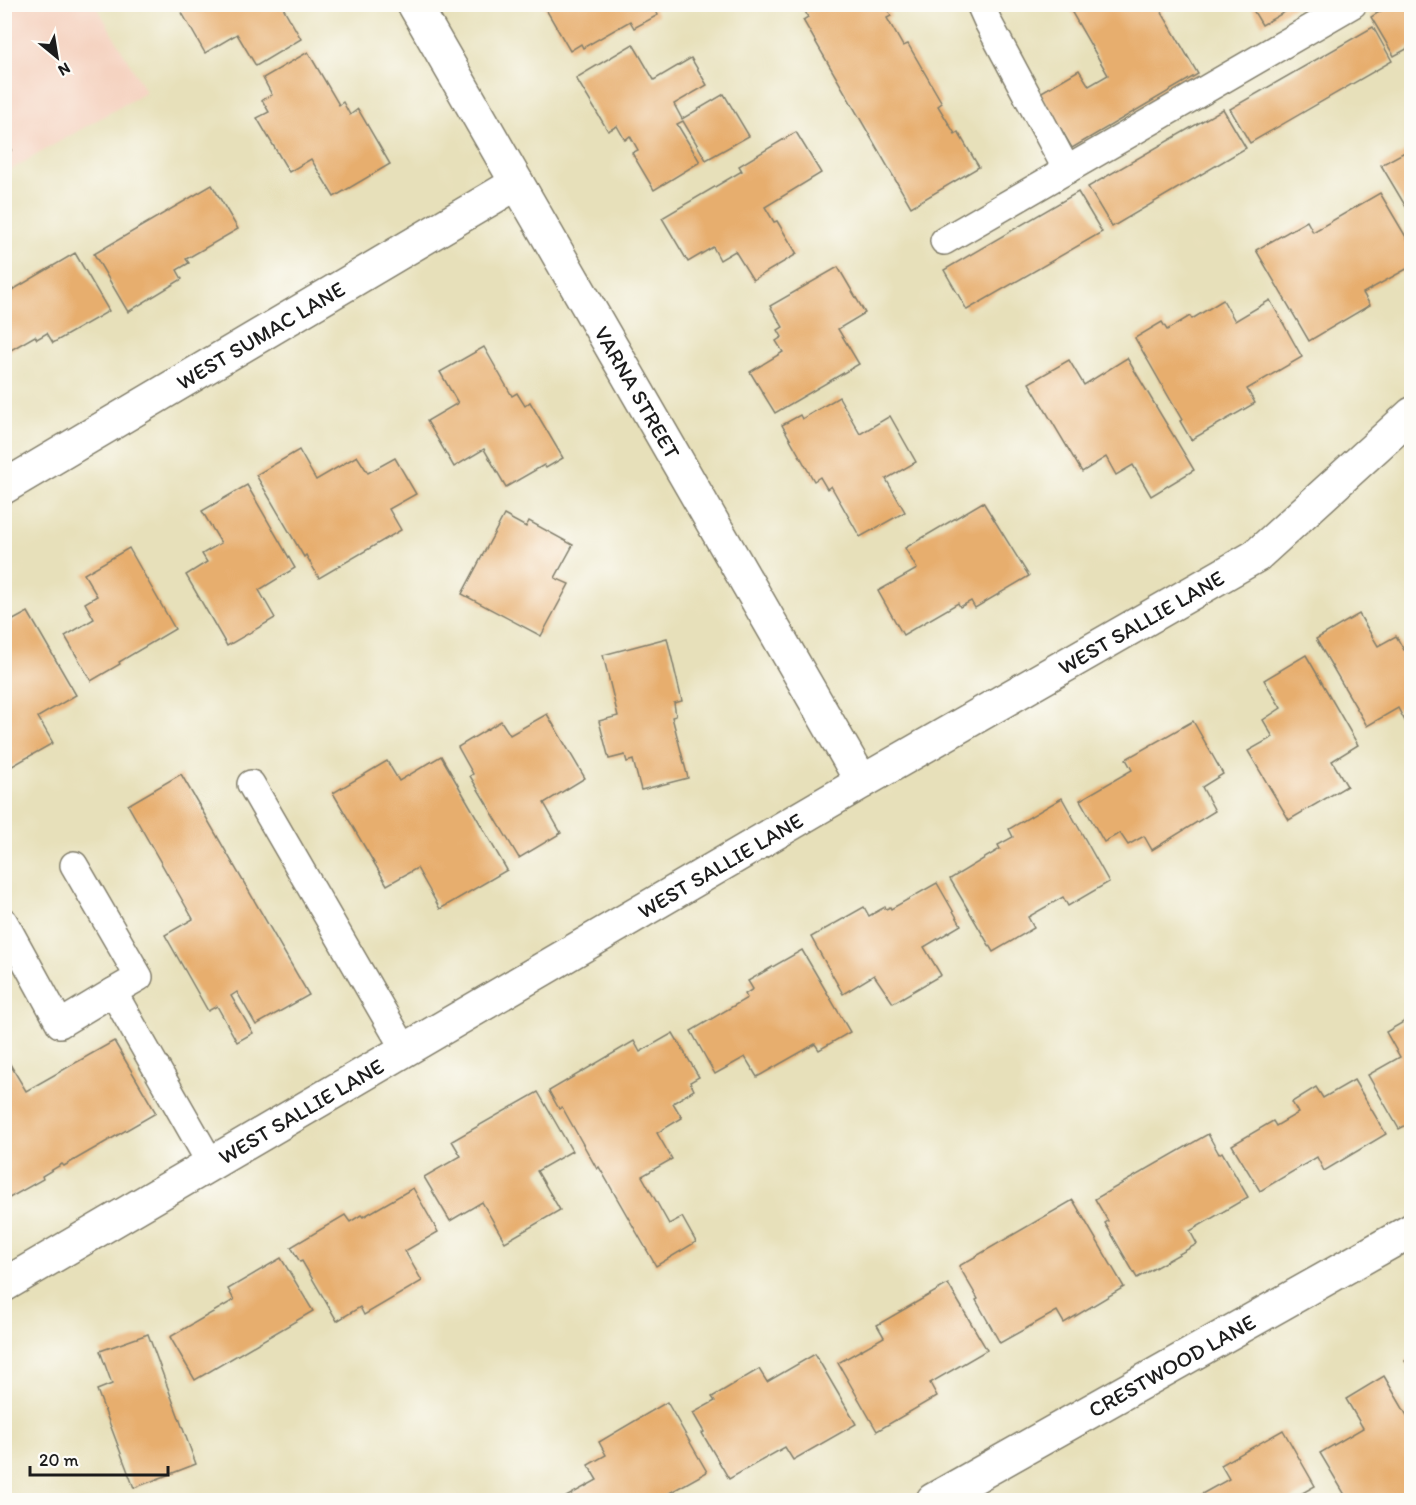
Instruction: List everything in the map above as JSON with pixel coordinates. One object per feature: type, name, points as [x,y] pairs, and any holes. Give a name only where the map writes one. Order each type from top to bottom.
[{"type":"street","name":"VARNA STREET","points":[[414,4],[862,782]]},
{"type":"street","name":"WEST SUMAC LANE","points":[[4,487],[517,183]]},
{"type":"street","name":"WEST SALLIE LANE","points":[[4,1285],[862,782],[1256,556],[1412,414]]},
{"type":"street","name":"CRESTWOOD LANE","points":[[933,1500],[1412,1230]]},
{"type":"lane","points":[[980,4],[1067,170]]},
{"type":"lane","points":[[944,241],[1353,4]]},
{"type":"lane","points":[[250,784],[405,1050]]},
{"type":"lane","points":[[4,922],[60,1024],[139,977],[74,865]]},
{"type":"lane","points":[[113,992],[212,1164]]},
{"type":"shaded area","points":[[5,5],[96,5],[146,92],[5,173]]},
{"type":"building","points":[[177,4],[281,4],[301,39],[256,66],[237,34],[205,53]]},
{"type":"building","points":[[547,4],[652,4],[658,15],[634,28],[630,21],[583,48],[581,44],[570,51],[544,6]]},
{"type":"building","points":[[801,4],[885,4],[891,16],[887,18],[903,46],[908,44],[942,103],[938,106],[955,134],[958,132],[979,167],[911,207],[803,20],[808,17]]},
{"type":"building","points":[[1067,4],[1157,4],[1198,74],[1072,148],[1040,93],[1079,70],[1089,86],[1108,75]]},
{"type":"building","points":[[1392,4],[1412,4],[1412,46],[1394,56],[1371,17]]},
{"type":"building","points":[[1250,5],[1297,5],[1262,25]]},
{"type":"building","points":[[1373,27],[1392,61],[1250,143],[1230,109]]},
{"type":"building","points":[[633,44],[654,80],[691,58],[707,85],[674,104],[682,119],[724,94],[749,136],[706,160],[683,121],[677,124],[700,162],[654,190],[632,153],[638,150],[630,136],[625,140],[617,126],[608,131],[576,78]]},
{"type":"building","points":[[308,52],[339,105],[343,102],[350,115],[358,109],[390,164],[334,197],[311,159],[289,172],[257,118],[269,112],[262,100],[272,95],[263,78]]},
{"type":"building","points":[[1223,109],[1246,148],[1112,227],[1088,187]]},
{"type":"building","points":[[796,132],[821,173],[765,207],[774,222],[777,221],[797,254],[753,280],[735,251],[720,260],[713,247],[688,262],[662,218],[742,171],[739,166]]},
{"type":"building","points":[[4,137],[12,150],[4,155]]},
{"type":"building","points":[[1412,148],[1412,217],[1381,165]]},
{"type":"building","points":[[212,185],[238,229],[186,259],[189,263],[177,270],[182,279],[128,312],[94,254]]},
{"type":"building","points":[[1078,192],[1102,232],[967,310],[944,270]]},
{"type":"building","points":[[1380,193],[1412,247],[1412,266],[1363,293],[1370,305],[1309,341],[1256,250],[1307,221],[1313,232]]},
{"type":"building","points":[[75,253],[109,311],[53,343],[47,333],[37,339],[35,336],[4,354],[4,295]]},
{"type":"building","points":[[838,267],[865,313],[838,329],[859,364],[775,413],[750,372],[783,352],[776,341],[782,337],[778,330],[783,327],[770,306]]},
{"type":"building","points":[[1223,300],[1235,321],[1270,300],[1302,357],[1247,389],[1255,403],[1191,440],[1135,338],[1162,322],[1167,330],[1190,316],[1192,319]]},
{"type":"building","points":[[484,347],[512,396],[517,393],[525,406],[530,402],[563,458],[546,468],[544,465],[506,487],[484,449],[454,467],[427,421],[458,403],[440,372]]},
{"type":"building","points":[[1127,358],[1194,470],[1151,496],[1133,465],[1116,475],[1106,457],[1082,472],[1029,383],[1069,360],[1084,385]]},
{"type":"building","points":[[839,397],[860,434],[890,416],[916,462],[886,479],[905,512],[860,537],[831,486],[827,489],[820,477],[814,481],[782,425],[800,415],[802,419]]},
{"type":"building","points":[[299,450],[316,480],[357,456],[368,473],[395,458],[416,494],[389,509],[401,530],[319,578],[306,555],[304,557],[256,475]]},
{"type":"building","points":[[247,485],[295,568],[259,590],[275,618],[227,646],[186,575],[207,562],[202,554],[221,543],[202,511]]},
{"type":"building","points":[[983,502],[1029,576],[975,608],[971,601],[960,607],[958,603],[903,635],[878,591],[917,569],[905,548]]},
{"type":"building","points":[[504,515],[526,527],[529,521],[573,545],[555,578],[569,584],[541,636],[462,594]]},
{"type":"building","points":[[129,548],[175,629],[91,681],[65,636],[94,619],[85,603],[97,596],[84,574]]},
{"type":"building","points":[[28,612],[76,695],[38,717],[53,743],[7,769],[4,765],[4,625]]},
{"type":"building","points":[[1359,614],[1378,646],[1396,636],[1404,650],[1412,645],[1412,719],[1406,723],[1398,708],[1367,726],[1316,639]]},
{"type":"building","points":[[667,638],[682,701],[674,703],[676,716],[672,717],[688,778],[641,790],[633,760],[627,762],[625,755],[609,759],[599,721],[618,716],[603,655]]},
{"type":"building","points":[[1306,655],[1358,745],[1332,761],[1347,786],[1289,820],[1248,751],[1273,737],[1263,720],[1281,708],[1264,680]]},
{"type":"building","points":[[547,714],[585,778],[544,803],[561,833],[519,858],[470,776],[473,774],[458,747],[501,721],[510,735]]},
{"type":"building","points":[[1193,721],[1223,774],[1202,787],[1215,811],[1152,850],[1144,836],[1128,845],[1120,833],[1104,842],[1080,800],[1132,770],[1126,759]]},
{"type":"building","points":[[441,756],[507,870],[440,909],[417,868],[387,885],[333,793],[387,761],[399,781]]},
{"type":"building","points":[[181,774],[309,995],[256,1025],[237,992],[231,996],[253,1033],[237,1042],[217,1006],[208,1011],[165,935],[193,919],[128,805]]},
{"type":"building","points":[[1062,798],[1109,882],[1068,906],[1063,897],[1028,917],[1034,928],[993,952],[950,879],[1000,849],[998,845],[1013,837],[1009,829]]},
{"type":"building","points":[[937,883],[961,925],[924,947],[941,975],[893,1003],[874,975],[843,994],[811,937],[864,907],[869,916],[885,907],[891,909]]},
{"type":"building","points":[[802,950],[850,1032],[819,1050],[815,1044],[757,1077],[745,1057],[715,1074],[691,1031],[747,998],[745,994],[753,989],[748,981]]},
{"type":"building","points":[[1412,1017],[1412,1122],[1399,1129],[1368,1075],[1400,1057],[1386,1032]]},
{"type":"building","points":[[673,1033],[699,1077],[690,1082],[694,1090],[673,1103],[682,1118],[657,1133],[672,1159],[642,1176],[669,1224],[682,1217],[696,1242],[656,1266],[599,1167],[597,1169],[562,1107],[559,1109],[549,1091],[634,1041],[640,1052]]},
{"type":"building","points":[[114,1041],[156,1113],[64,1166],[62,1164],[42,1176],[43,1179],[4,1201],[4,1054],[26,1091]]},
{"type":"building","points":[[1354,1080],[1386,1134],[1324,1171],[1317,1157],[1260,1191],[1232,1145],[1273,1121],[1276,1126],[1298,1113],[1292,1102],[1316,1087],[1323,1098]]},
{"type":"building","points":[[538,1092],[572,1151],[537,1171],[560,1210],[505,1242],[482,1202],[450,1221],[424,1177],[461,1156],[452,1141]]},
{"type":"building","points":[[1208,1134],[1219,1154],[1222,1152],[1248,1197],[1190,1231],[1197,1244],[1137,1278],[1105,1223],[1108,1221],[1095,1199]]},
{"type":"building","points":[[413,1188],[438,1232],[405,1251],[422,1281],[364,1315],[360,1307],[337,1321],[302,1261],[300,1262],[291,1247],[345,1215],[350,1222],[361,1215],[363,1217]]},
{"type":"building","points":[[1073,1200],[1124,1287],[1064,1323],[1057,1311],[1000,1343],[959,1266]]},
{"type":"building","points":[[281,1258],[313,1311],[195,1380],[170,1337],[234,1300],[228,1289]]},
{"type":"building","points":[[948,1284],[987,1350],[930,1383],[937,1396],[877,1431],[838,1363],[884,1337],[877,1325]]},
{"type":"building","points":[[148,1334],[196,1464],[134,1488],[97,1390],[112,1384],[100,1351]]},
{"type":"building","points":[[815,1354],[856,1424],[793,1460],[785,1447],[729,1479],[693,1413],[715,1401],[712,1397],[759,1369],[767,1382]]},
{"type":"building","points":[[1412,1357],[1412,1371],[1405,1361]]},
{"type":"building","points":[[1384,1376],[1412,1424],[1412,1481],[1406,1485],[1412,1495],[1412,1500],[1348,1500],[1320,1453],[1363,1428],[1346,1399]]},
{"type":"building","points":[[667,1402],[707,1472],[657,1500],[568,1500],[566,1497],[597,1480],[588,1465],[606,1455],[599,1442]]},
{"type":"building","points":[[1283,1430],[1315,1486],[1290,1500],[1191,1500],[1229,1479],[1221,1465]]}]
